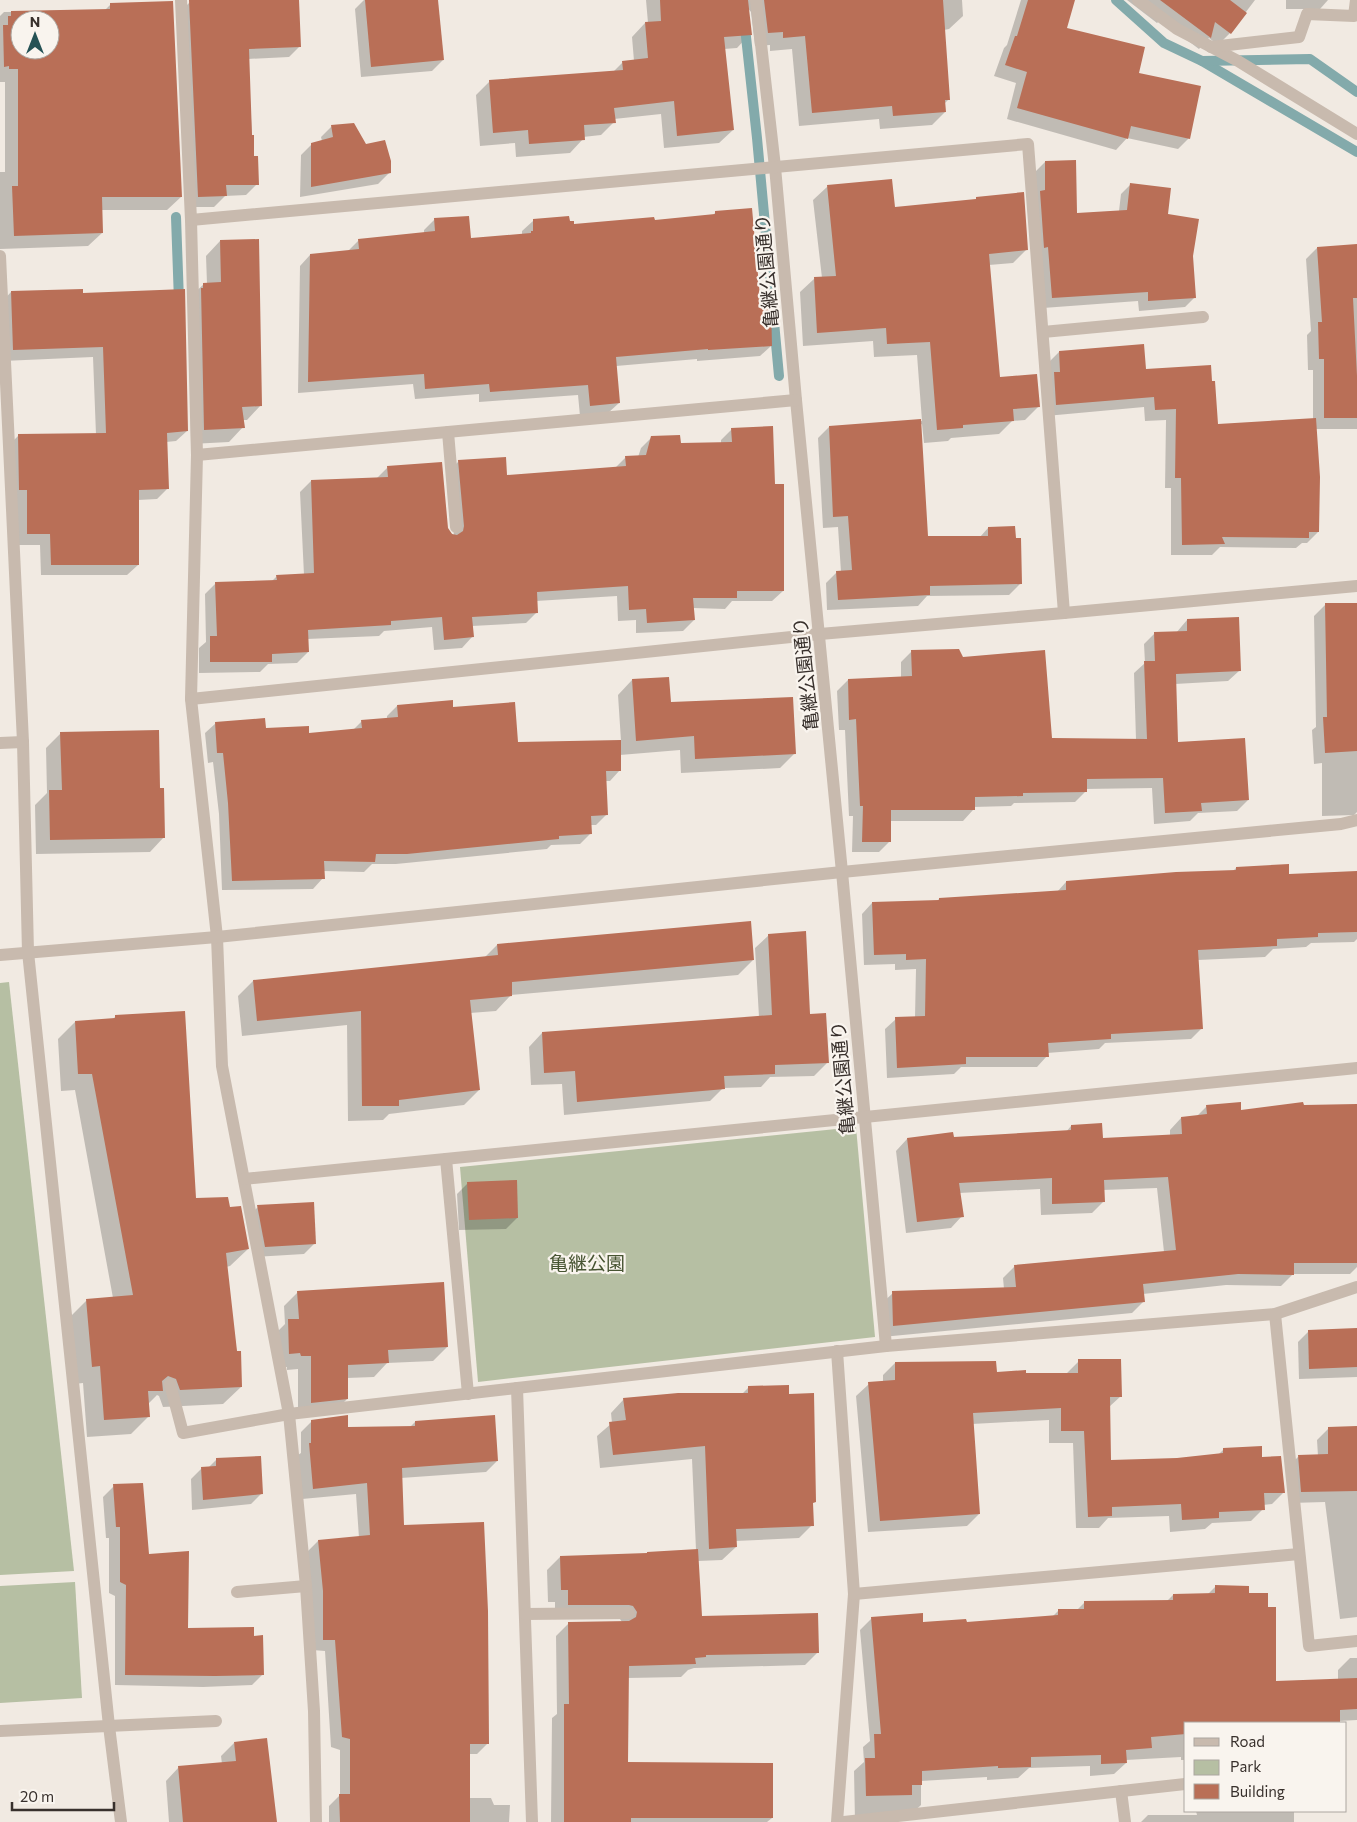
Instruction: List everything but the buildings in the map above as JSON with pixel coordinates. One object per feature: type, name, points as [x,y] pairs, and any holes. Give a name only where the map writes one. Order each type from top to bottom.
[{"type":"street","points":[[181,0],[191,220],[197,455],[191,699],[217,937],[222,1066],[289,1414],[306,1586],[314,1711],[316,1822]]},
{"type":"street","name":"亀継公園通り","points":[[756,0],[775,166],[886,1346]]},
{"type":"street","points":[[1138,0],[1177,29],[1238,61],[1357,134]]},
{"type":"street","points":[[1211,46],[1299,37],[1307,14],[1354,16],[1356,0]]},
{"type":"street","points":[[191,220],[1028,144],[1064,613]]},
{"type":"street","points":[[0,256],[1,326],[22,742],[28,952],[109,1726],[121,1822]]},
{"type":"street","points":[[1043,332],[1202,317]]},
{"type":"street","points":[[197,455],[796,400]]},
{"type":"street","points":[[448,432],[456,527]]},
{"type":"street","points":[[191,699],[820,634],[1357,586]]},
{"type":"street","points":[[0,743],[22,742]]},
{"type":"street","points":[[0,954],[217,937],[1357,820]]},
{"type":"street","points":[[244,1180],[865,1116],[1357,1068]]},
{"type":"street","points":[[446,1159],[468,1394]]},
{"type":"street","points":[[170,1384],[183,1433],[289,1414],[886,1346],[1275,1314],[1357,1287]]},
{"type":"street","points":[[1275,1314],[1309,1646],[1357,1641]]},
{"type":"street","points":[[837,1352],[854,1594],[837,1822]]},
{"type":"street","points":[[517,1388],[532,1822]]},
{"type":"street","points":[[854,1594],[1299,1554]]},
{"type":"street","points":[[237,1592],[306,1586]]},
{"type":"street","points":[[525,1614],[629,1612]]},
{"type":"street","points":[[0,1732],[216,1721]]},
{"type":"street","points":[[844,1822],[1184,1784]]},
{"type":"street","points":[[1121,1791],[1125,1822]]},
{"type":"green space","points":[[9,982],[74,1571],[0,1575],[0,983]]},
{"type":"green space","name":"亀継公園","points":[[856,1127],[875,1337],[478,1382],[460,1167]]},
{"type":"green space","points":[[75,1582],[82,1698],[0,1703],[0,1586]]},
{"type":"waterway","points":[[742,0],[779,376]]},
{"type":"waterway","points":[[1116,0],[1164,43],[1202,61],[1357,152]]},
{"type":"waterway","points":[[1202,61],[1310,59],[1357,92]]},
{"type":"waterway","points":[[176,217],[179,301]]}]
